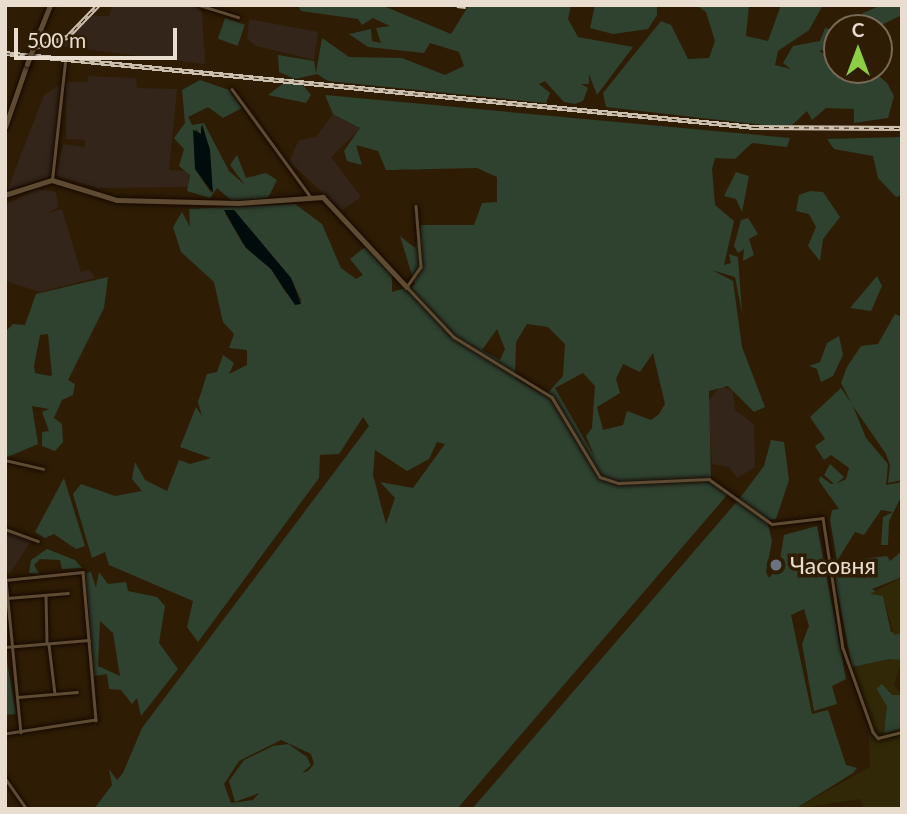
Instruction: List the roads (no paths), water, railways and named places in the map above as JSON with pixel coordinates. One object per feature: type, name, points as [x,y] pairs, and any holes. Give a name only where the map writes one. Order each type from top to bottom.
[{"type":"main road","points":[[5,127],[50,5]]},
{"type":"street","points":[[199,5],[238,17]]},
{"type":"street","points":[[52,180],[65,63]]},
{"type":"street","points":[[232,89],[310,196]]},
{"type":"street","points":[[5,195],[52,180],[117,200],[238,203],[310,196],[328,200],[454,337],[552,397],[600,477],[619,483],[709,479],[772,524],[823,518],[843,648],[873,732],[878,738],[902,732]]},
{"type":"street","points":[[407,287],[421,267],[416,206]]},
{"type":"street","points":[[5,460],[43,469]]},
{"type":"street","points":[[5,529],[38,541]]},
{"type":"street","points":[[5,734],[96,724],[83,572],[6,580],[21,732]]},
{"type":"street","points":[[7,598],[68,593]]},
{"type":"street","points":[[46,595],[48,644],[55,694]]},
{"type":"street","points":[[5,647],[90,640]]},
{"type":"street","points":[[18,697],[77,692]]},
{"type":"street","points":[[5,778],[27,809]]},
{"type":"railway","points":[[30,49],[67,37],[98,5]]},
{"type":"railway","points":[[457,5],[466,6]]},
{"type":"railway","points":[[5,53],[754,127],[902,128]]},
{"type":"place","name":"Часовня","points":[[776,565]]}]
